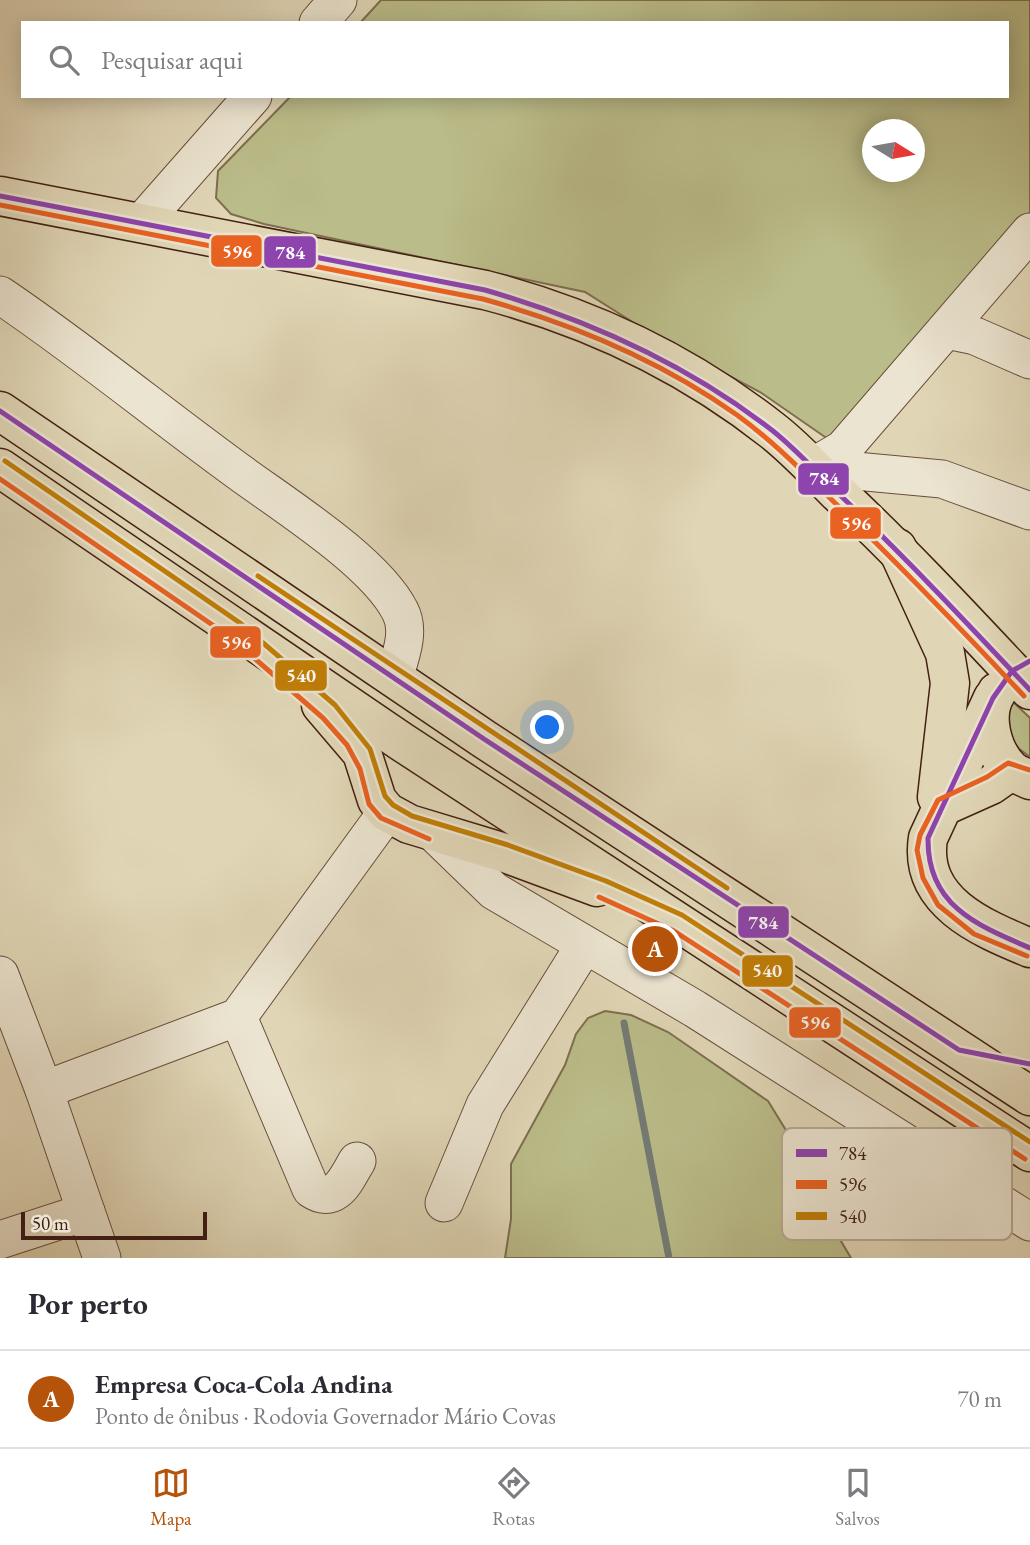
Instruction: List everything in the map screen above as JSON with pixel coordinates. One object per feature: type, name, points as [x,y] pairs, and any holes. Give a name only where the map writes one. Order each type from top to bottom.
[{"type":"main road","points":[[0,196],[424,276],[537,303],[640,347],[715,390],[774,432],[897,548],[1019,674]]},
{"type":"main road","points":[[0,411],[484,739],[1030,1096]]},
{"type":"main road","points":[[0,468],[402,742],[993,1128]]},
{"type":"main road","points":[[897,548],[938,635],[945,653],[950,683],[939,816]]},
{"type":"main road","points":[[235,630],[330,712],[362,753],[380,796],[432,831],[505,853],[603,889],[678,923]]},
{"type":"main road","points":[[1019,674],[939,816],[926,849],[931,875],[944,899],[978,926],[1030,948]]},
{"type":"main road","points":[[939,816],[991,785],[1021,775],[996,749],[989,724],[1019,674]]},
{"type":"main road","points":[[380,796],[373,769],[384,751],[427,734],[484,739]]},
{"type":"main road","points":[[846,1032],[884,1040],[1030,1132]]},
{"type":"main road","points":[[959,1050],[1030,1065]]},
{"type":"main road","points":[[1012,1140],[1030,1152]]},
{"type":"street","points":[[320,21],[338,0]]},
{"type":"street","points":[[143,222],[251,98]]},
{"type":"street","points":[[812,467],[843,449],[1030,232]]},
{"type":"street","points":[[0,295],[88,355],[360,562],[390,594],[402,614],[404,648],[394,678]]},
{"type":"street","points":[[946,330],[975,336],[1030,360]]},
{"type":"street","points":[[812,467],[942,479],[1030,511]]},
{"type":"street","points":[[44,1090],[238,1017],[380,796]]},
{"type":"street","points":[[432,831],[494,891],[695,1009],[882,1128]]},
{"type":"street","points":[[494,891],[505,853]]},
{"type":"street","points":[[444,1203],[485,1105],[584,946]]},
{"type":"street","points":[[0,975],[44,1090],[102,1258]]},
{"type":"street","points":[[238,1017],[311,1189],[325,1196],[333,1195],[340,1189],[357,1161]]},
{"type":"street","points":[[1012,1211],[1030,1222]]},
{"type":"street","points":[[0,1240],[86,1212]]},
{"type":"green space","points":[[381,0],[1030,0],[1030,222],[838,446],[760,392],[661,340],[585,292],[264,224],[231,214],[216,198],[218,171],[289,98],[1009,98],[1009,21],[362,21]]},
{"type":"green space","points":[[1008,697],[1030,718],[1030,757],[1010,742]]},
{"type":"green space","points":[[605,1011],[631,1015],[668,1032],[768,1101],[785,1128],[782,1128],[782,1240],[840,1240],[851,1258],[505,1258],[511,1219],[511,1164],[565,1065],[576,1034],[588,1018]]},
{"type":"waterway","points":[[624,1023],[669,1258]]},
{"type":"transit line","name":"784","points":[[0,196],[485,290],[562,315],[636,347],[706,385],[773,431],[914,568],[1030,690]]},
{"type":"transit line","name":"596","points":[[0,205],[483,299],[583,332],[647,361],[708,395],[775,446],[907,574],[1024,696]]},
{"type":"transit line","name":"784","points":[[0,411],[484,739],[959,1050],[1030,1064]]},
{"type":"transit line","name":"540","points":[[5,461],[240,623],[335,705],[370,749],[385,796],[393,805],[412,816],[508,845],[606,881],[682,915],[1009,1128]]},
{"type":"transit line","name":"596","points":[[0,479],[230,637],[323,718],[347,745],[360,769],[369,804],[381,818],[429,839]]},
{"type":"transit line","name":"540","points":[[258,576],[727,888]]},
{"type":"transit line","name":"784","points":[[1030,661],[1012,671],[993,698],[928,838],[930,861],[936,880],[958,909],[991,931],[1030,948]]},
{"type":"transit line","name":"596","points":[[1027,956],[974,934],[938,905],[923,878],[917,850],[920,835],[938,800],[987,777],[1008,763],[1030,770]]},
{"type":"transit line","name":"596","points":[[599,897],[674,931],[977,1128]]},
{"type":"transit line","name":"540","points":[[1012,1130],[1030,1142]]},
{"type":"transit line","name":"596","points":[[1012,1151],[1025,1159]]},
{"type":"place","name":"Empresa Coca-Cola Andina","points":[[655,949]]}]
